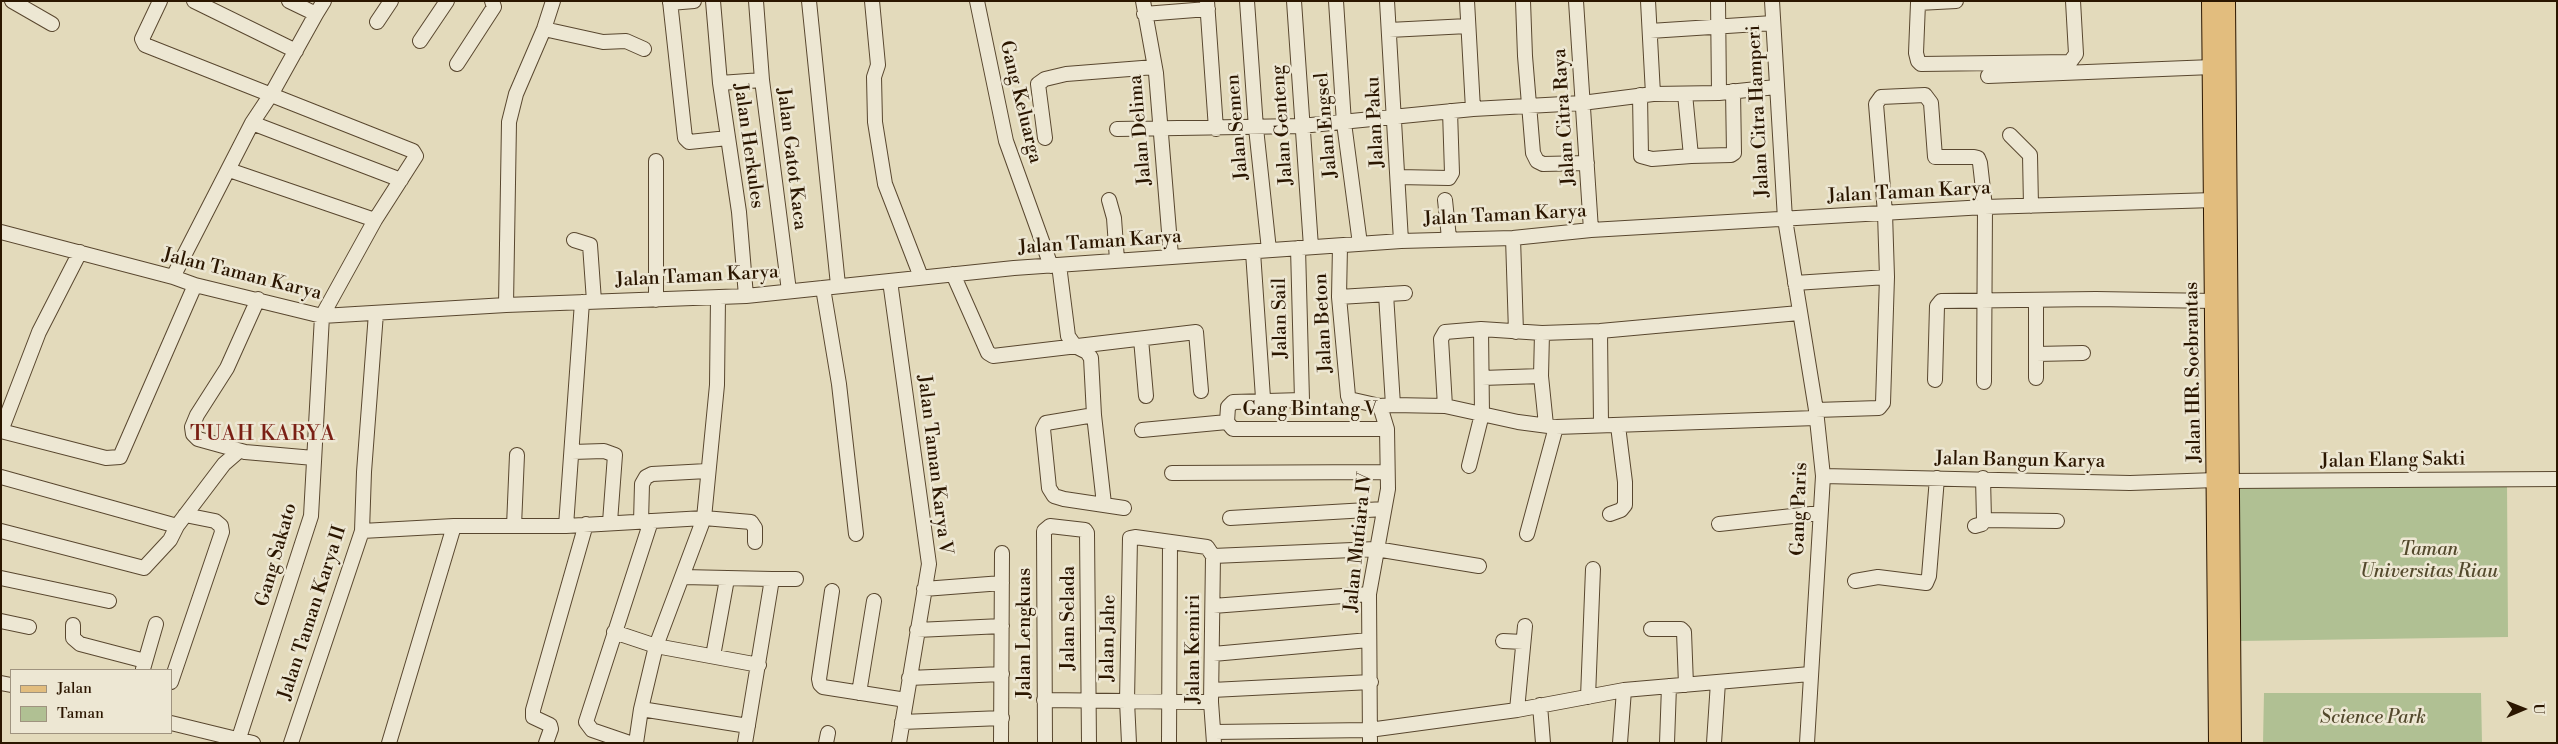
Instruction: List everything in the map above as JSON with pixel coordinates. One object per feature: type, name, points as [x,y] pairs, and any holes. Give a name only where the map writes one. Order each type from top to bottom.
[{"type":"main road","name":"Jalan HR. Soebrantas","points":[[2212,1],[2214,301],[2222,387]]},
{"type":"main road","name":"Jalan HR. Soebrantas","points":[[2218,743],[2223,529],[2222,387],[2226,1]]},
{"type":"main road","name":"Jalan HR. Soebrantas","points":[[2223,529],[2232,743]]},
{"type":"street","points":[[12,1],[52,24]]},
{"type":"street","points":[[160,1],[142,38],[144,45],[414,151],[416,158],[375,220],[322,316]]},
{"type":"street","points":[[194,1],[296,52]]},
{"type":"street","points":[[289,1],[316,14]]},
{"type":"street","points":[[173,277],[252,122],[272,94],[324,1]]},
{"type":"street","points":[[377,22],[391,1]]},
{"type":"street","points":[[420,41],[447,1]]},
{"type":"street","points":[[457,64],[494,7],[492,1]]},
{"type":"street","points":[[506,305],[509,122],[516,94],[544,29],[553,1]]},
{"type":"street","points":[[694,1],[670,2],[687,141],[728,138]]},
{"type":"street","name":"Jalan Herkules","points":[[713,1],[720,83],[739,212],[746,296]]},
{"type":"street","name":"Jalan Gatot Kaca","points":[[756,1],[762,80],[789,291]]},
{"type":"street","points":[[808,1],[838,285]]},
{"type":"street","points":[[872,1],[878,65],[874,77],[875,122],[886,184],[921,277]]},
{"type":"street","name":"Gang Keluarga","points":[[977,1],[1006,141],[1055,265],[1068,336],[1075,346]]},
{"type":"street","name":"Jalan Semen","points":[[1247,1],[1256,128],[1269,250]]},
{"type":"street","name":"Jalan Genteng","points":[[1294,1],[1305,247]]},
{"type":"street","name":"Jalan Engsel","points":[[1336,1],[1344,123],[1360,244]]},
{"type":"street","name":"Jalan Paku","points":[[1387,1],[1401,241]]},
{"type":"street","points":[[1467,1],[1473,109]]},
{"type":"street","points":[[1523,1],[1533,153],[1537,161],[1543,164],[1587,163]]},
{"type":"street","name":"Jalan Citra Raya","points":[[1576,1],[1591,230]]},
{"type":"street","points":[[1648,1],[1650,30],[1641,156],[1652,159],[1731,155],[1734,153],[1733,91]]},
{"type":"street","points":[[1718,1],[1718,93]]},
{"type":"street","name":"Jalan Citra Hamperi","points":[[1772,1],[1784,219]]},
{"type":"street","points":[[1956,1],[1918,3],[1918,61],[1921,64],[1986,70],[2212,67]]},
{"type":"street","points":[[1986,70],[2070,62],[2076,54],[2073,1]]},
{"type":"street","points":[[1143,7],[1208,5],[1216,129]]},
{"type":"street","name":"Jalan Delima","points":[[1143,7],[1155,67],[1171,256]]},
{"type":"street","points":[[1650,30],[1773,23]]},
{"type":"street","points":[[1389,30],[1468,26]]},
{"type":"street","points":[[544,29],[603,42],[626,41],[644,49]]},
{"type":"street","points":[[1045,138],[1038,84],[1045,79],[1066,74],[1155,67]]},
{"type":"street","points":[[720,83],[762,80]]},
{"type":"street","points":[[1117,129],[1216,129],[1301,126],[1473,109],[1582,103],[1646,95],[1718,93],[1776,87]]},
{"type":"street","points":[[1685,94],[1691,156]]},
{"type":"street","points":[[1386,406],[1445,406],[1518,422],[1551,426],[1601,424],[1618,426],[1816,414],[1880,408],[1882,403],[1887,277],[1885,213],[1876,104],[1881,97],[1925,95],[1929,99],[1935,156],[1978,158],[1985,206],[1984,382]]},
{"type":"street","points":[[1398,177],[1449,178],[1452,173],[1450,112]]},
{"type":"street","points":[[252,122],[400,180]]},
{"type":"street","points":[[2010,136],[2019,146],[2028,151],[2030,155],[2031,206]]},
{"type":"street","points":[[656,161],[656,300]]},
{"type":"street","points":[[229,170],[375,220]]},
{"type":"street","points":[[1108,200],[1114,218],[1117,260]]},
{"type":"street","points":[[1445,200],[1449,238]]},
{"type":"street","name":"Jalan Taman Karya","points":[[1,232],[173,277],[195,285],[322,316],[506,305],[718,298],[1055,265],[1449,238],[1512,238],[1591,230],[1985,206],[2214,200]]},
{"type":"street","name":"Gang Paris","points":[[1784,219],[1816,414],[1823,476],[1807,743]]},
{"type":"street","points":[[1512,238],[1516,332]]},
{"type":"street","points":[[566,526],[588,302],[590,245],[574,240]]},
{"type":"street","name":"Jalan Beton","points":[[1340,246],[1339,297],[1349,399],[1386,406]]},
{"type":"street","name":"Jalan Sail","points":[[1261,402],[1302,400],[1305,247]]},
{"type":"street","points":[[80,252],[39,332],[1,431],[106,458],[120,457],[195,285]]},
{"type":"street","points":[[1230,426],[1228,407],[1233,402],[1261,402],[1263,398],[1252,252]]},
{"type":"street","points":[[953,274],[988,353],[993,356],[1196,332],[1201,391]]},
{"type":"street","points":[[1795,283],[1887,277]]},
{"type":"street","name":"Jalan Taman Karya V","points":[[890,281],[929,564],[899,743]]},
{"type":"street","points":[[823,288],[839,384],[856,534]]},
{"type":"street","points":[[1339,297],[1405,293]]},
{"type":"street","name":"Jalan Mutiara IV","points":[[1370,737],[1369,594],[1388,489],[1386,472],[1386,294]]},
{"type":"street","points":[[1934,380],[1937,306],[1941,302],[1984,294],[2036,300],[2214,301]]},
{"type":"street","points":[[636,743],[641,709],[656,646],[704,518],[707,471],[717,385],[718,298]]},
{"type":"street","points":[[258,299],[227,368],[205,401],[192,427],[193,434],[198,439],[239,451],[314,458]]},
{"type":"street","points":[[2036,300],[2036,378]]},
{"type":"street","name":"Jalan Taman Karya II","points":[[291,743],[362,531],[364,472],[376,313]]},
{"type":"street","points":[[1445,406],[1442,339],[1445,332],[1481,329],[1542,334],[1600,331],[1799,313]]},
{"type":"street","name":"Gang Sakato","points":[[246,741],[311,516],[322,316]]},
{"type":"street","points":[[1469,466],[1482,414],[1481,329]]},
{"type":"street","points":[[1600,331],[1601,424]]},
{"type":"street","points":[[1527,534],[1551,426],[1541,376],[1542,334]]},
{"type":"street","points":[[1141,339],[1146,396]]},
{"type":"street","points":[[1075,346],[1087,352],[1091,358],[1094,415],[1104,504]]},
{"type":"street","points":[[2036,354],[2083,353]]},
{"type":"street","points":[[1482,378],[1541,376]]},
{"type":"street","points":[[1094,415],[1046,423],[1043,429],[1049,488],[1054,496],[1064,499],[1124,508]]},
{"type":"street","name":"Gang Bintang V","points":[[1142,430],[1230,426],[1387,429]]},
{"type":"street","points":[[1610,514],[1621,510],[1626,505],[1618,426]]},
{"type":"street","points":[[1,531],[146,568],[170,540],[177,526],[224,464],[239,451]]},
{"type":"street","points":[[572,452],[604,451],[615,455],[610,522]]},
{"type":"street","points":[[514,526],[517,455]]},
{"type":"street","points":[[630,743],[592,730],[586,722],[646,521],[642,484],[646,477],[652,474],[707,471]]},
{"type":"street","points":[[1172,473],[1386,472]]},
{"type":"street","name":"Jalan Bangun Karya","points":[[1823,476],[1983,478],[2130,483],[2223,480]]},
{"type":"street","points":[[1,477],[177,526]]},
{"type":"street","points":[[1855,581],[1884,578],[1926,583],[1929,576],[1937,478]]},
{"type":"street","points":[[1983,478],[1979,523],[2058,521]]},
{"type":"street","name":"Jalan Elang Sakti","points":[[2223,480],[2557,479]]},
{"type":"street","points":[[1230,518],[1384,509]]},
{"type":"street","points":[[1719,524],[1820,514]]},
{"type":"street","points":[[172,679],[222,532],[221,526],[215,521],[185,515]]},
{"type":"street","points":[[362,531],[454,526],[566,526],[704,518],[751,522],[755,528],[755,542]]},
{"type":"street","points":[[546,743],[550,724],[533,718],[533,710],[586,524]]},
{"type":"street","points":[[389,743],[454,526]]},
{"type":"street","name":"Jalan Lengkuas","points":[[1045,743],[1044,531],[1050,526]]},
{"type":"street","name":"Jalan Selada","points":[[1050,526],[1085,530],[1087,533],[1089,743]]},
{"type":"street","name":"Jalan Jahe","points":[[1129,743],[1127,701],[1128,546],[1130,538],[1135,537],[1170,542]]},
{"type":"street","points":[[1169,743],[1170,542],[1206,547],[1213,556],[1376,549],[1480,566]]},
{"type":"street","points":[[1002,553],[1002,743]]},
{"type":"street","name":"Jalan Kemiri","points":[[1213,556],[1212,696],[1214,737]]},
{"type":"street","points":[[1588,697],[1593,569]]},
{"type":"street","points":[[683,577],[796,579]]},
{"type":"street","points":[[1,578],[110,601]]},
{"type":"street","points":[[713,656],[727,579]]},
{"type":"street","points":[[744,743],[759,665],[772,579]]},
{"type":"street","points":[[924,589],[1002,583]]},
{"type":"street","points":[[832,592],[819,679],[822,687],[906,700]]},
{"type":"street","points":[[1213,606],[1369,594]]},
{"type":"street","points":[[859,692],[874,601]]},
{"type":"street","points":[[1,621],[29,628]]},
{"type":"street","points":[[73,625],[73,638],[80,644],[144,666],[156,624]]},
{"type":"street","points":[[917,630],[1002,626]]},
{"type":"street","points":[[1517,710],[1525,626]]},
{"type":"street","points":[[1651,629],[1681,629],[1684,632],[1686,685]]},
{"type":"street","points":[[614,632],[656,646],[759,665]]},
{"type":"street","points":[[1213,654],[1369,640]]},
{"type":"street","points":[[1503,641],[1523,642]]},
{"type":"street","points":[[910,678],[1002,674]]},
{"type":"street","points":[[1214,737],[1370,737],[1624,690],[1810,674]]},
{"type":"street","points":[[1044,700],[1168,702],[1212,696],[1371,682]]},
{"type":"street","points":[[1714,743],[1718,682]]},
{"type":"street","points":[[1667,743],[1669,686]]},
{"type":"street","points":[[1620,743],[1624,690]]},
{"type":"street","points":[[1540,706],[1543,743]]},
{"type":"street","points":[[641,709],[748,726]]},
{"type":"street","points":[[902,722],[1002,718]]},
{"type":"street","points":[[172,723],[246,741]]},
{"type":"green space","name":"Taman Universitas Riau","points":[[2507,483],[2508,637],[2240,641],[2239,486]]},
{"type":"green space","name":"Science Park","points":[[2264,693],[2481,693],[2482,743],[2263,743]]},
{"type":"district","name":"TUAH KARYA","points":[[263,435]]}]
